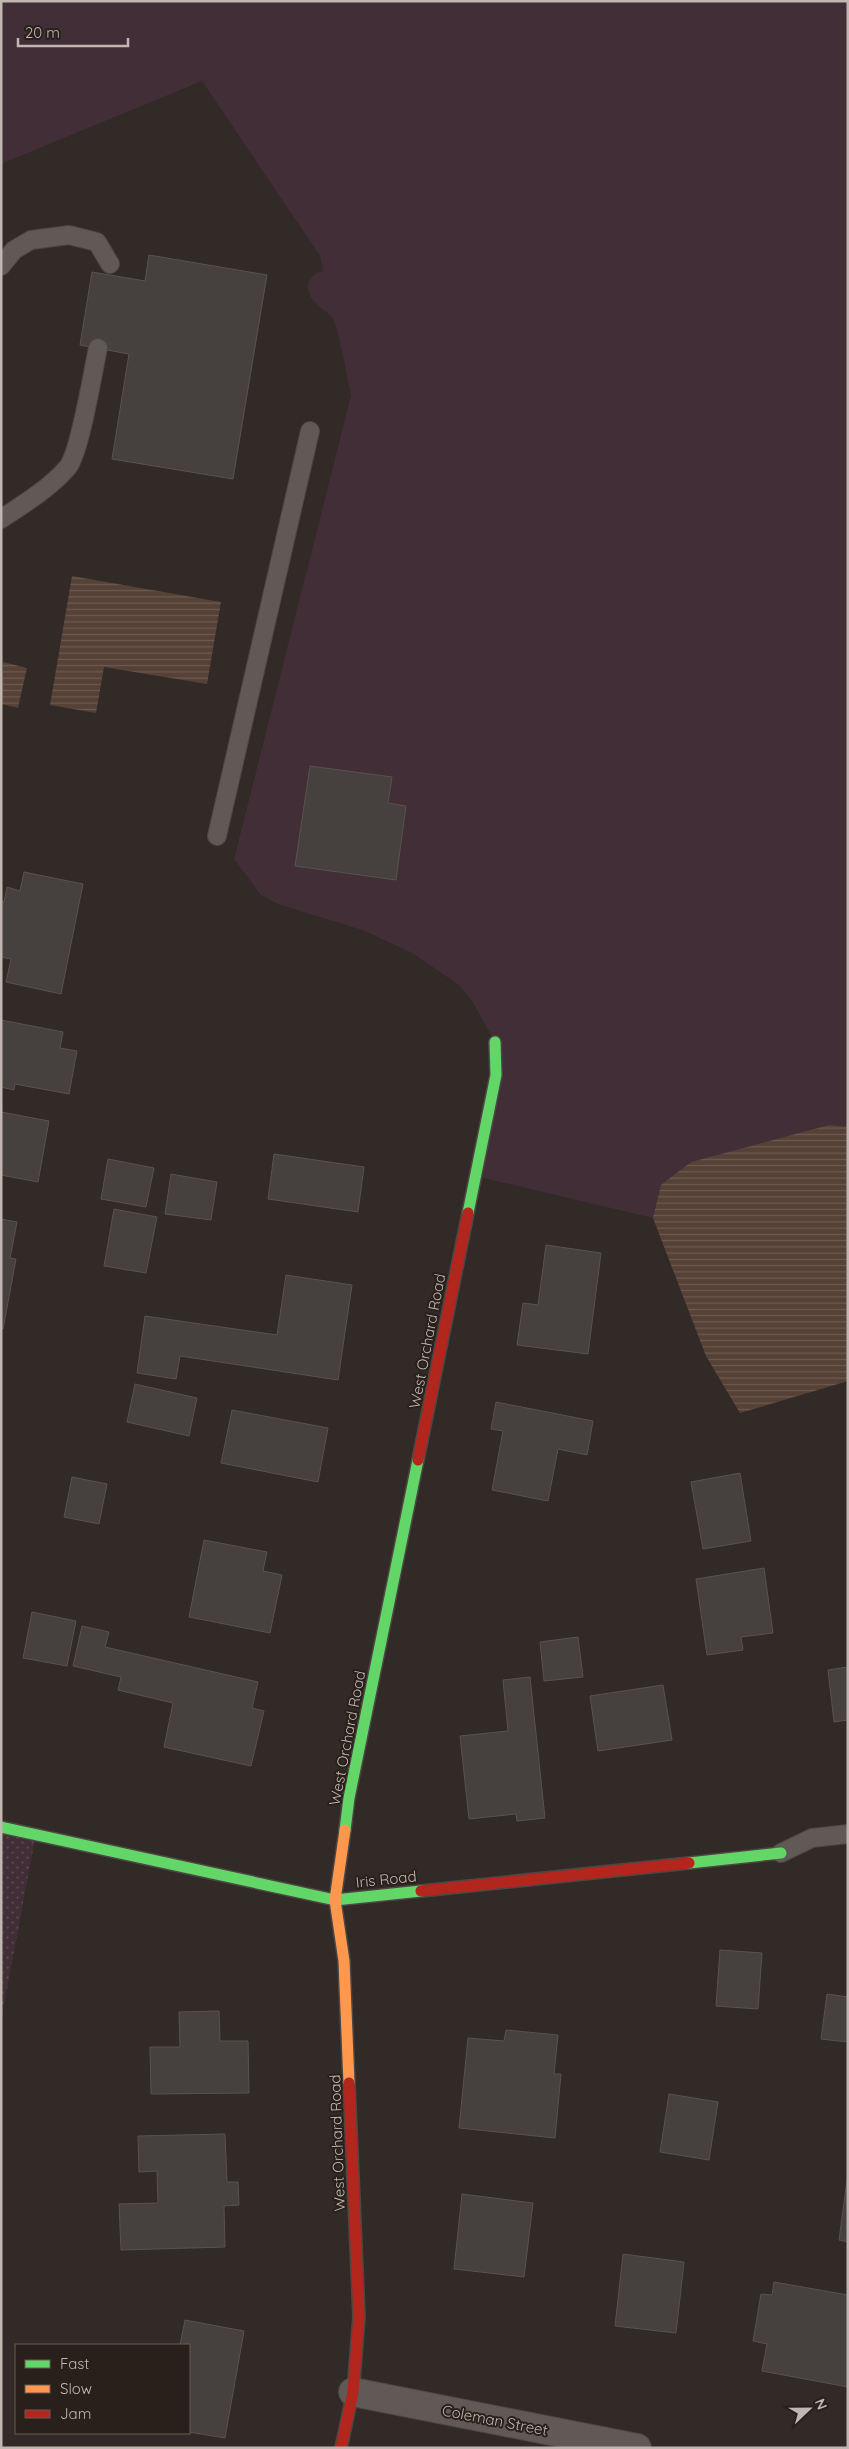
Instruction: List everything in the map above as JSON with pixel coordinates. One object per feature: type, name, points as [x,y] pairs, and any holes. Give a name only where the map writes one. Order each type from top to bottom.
[{"type":"street","name":"West Orchard Road","points":[[341,2448],[353,2392],[359,2317],[344,1961],[335,1900],[349,1798],[496,1075],[495,1042]]},
{"type":"street","name":"Iris Road","points":[[1,1827],[335,1900],[781,1852]]},
{"type":"street","name":"Coleman Street","points":[[353,2392],[637,2448]]},
{"type":"lane","points":[[1,266],[14,250],[31,240],[70,235],[97,242],[110,264]]},
{"type":"lane","points":[[1,519],[33,497],[69,466],[77,443],[98,348]]},
{"type":"lane","points":[[217,836],[310,431]]},
{"type":"lane","points":[[781,1852],[812,1838],[848,1834]]},
{"type":"shaded area","points":[[1,1],[848,1],[848,1381],[740,1413],[706,1356],[653,1218],[475,1176],[495,1042],[472,1001],[459,985],[412,953],[365,931],[278,904],[261,895],[234,859],[351,395],[335,323],[330,315],[314,301],[309,292],[308,283],[311,278],[323,271],[320,256],[202,81],[1,164]]},
{"type":"shaded area","points":[[72,576],[221,602],[207,684],[104,667],[96,713],[50,705]]},
{"type":"shaded area","points":[[3,662],[27,668],[18,708],[1,704]]},
{"type":"shaded area","points":[[829,1125],[848,1127],[848,1381],[740,1413],[706,1356],[653,1218],[661,1185],[691,1162]]},
{"type":"shaded area","points":[[1,1827],[36,1834],[1,2021]]},
{"type":"building","points":[[149,255],[267,275],[233,479],[112,459],[129,354],[80,345],[92,272],[145,281]]},
{"type":"building","points":[[310,766],[392,777],[388,803],[406,806],[396,880],[295,866]]},
{"type":"building","points":[[24,872],[83,884],[61,994],[6,982],[11,959],[1,957],[1,901],[4,902],[7,887],[20,891]]},
{"type":"building","points":[[1,1020],[63,1032],[60,1048],[77,1051],[69,1094],[15,1084],[14,1090],[1,1087]]},
{"type":"building","points":[[1,1112],[49,1121],[38,1182],[1,1175]]},
{"type":"building","points":[[274,1154],[364,1167],[358,1212],[268,1199]]},
{"type":"building","points":[[108,1159],[154,1168],[146,1207],[101,1199]]},
{"type":"building","points":[[171,1174],[217,1182],[211,1220],[165,1214]]},
{"type":"building","points":[[114,1209],[157,1217],[146,1273],[104,1266]]},
{"type":"building","points":[[1,1219],[17,1222],[10,1258],[16,1259],[3,1329],[1,1329]]},
{"type":"building","points":[[546,1245],[601,1253],[588,1354],[517,1345],[523,1303],[538,1305]]},
{"type":"building","points":[[286,1275],[352,1285],[338,1380],[180,1356],[176,1379],[137,1373],[145,1316],[277,1335]]},
{"type":"building","points":[[135,1384],[197,1398],[189,1436],[127,1422]]},
{"type":"building","points":[[496,1402],[593,1421],[587,1455],[558,1449],[548,1501],[492,1490],[503,1431],[491,1429]]},
{"type":"building","points":[[232,1410],[328,1428],[318,1482],[221,1463]]},
{"type":"building","points":[[740,1473],[751,1541],[703,1549],[691,1482]]},
{"type":"building","points":[[72,1477],[107,1484],[99,1524],[64,1517]]},
{"type":"building","points":[[204,1540],[267,1552],[263,1571],[282,1575],[270,1633],[189,1617]]},
{"type":"building","points":[[764,1568],[773,1633],[741,1637],[743,1650],[707,1655],[696,1579]]},
{"type":"building","points":[[32,1612],[76,1621],[67,1666],[23,1658]]},
{"type":"building","points":[[82,1626],[109,1632],[105,1647],[258,1682],[252,1708],[264,1711],[251,1766],[164,1747],[173,1703],[118,1690],[121,1677],[73,1666]]},
{"type":"building","points":[[578,1637],[583,1677],[544,1681],[540,1642]]},
{"type":"building","points":[[848,1667],[848,1720],[834,1722],[828,1670]]},
{"type":"building","points":[[530,1677],[545,1818],[517,1821],[516,1814],[469,1819],[460,1736],[508,1731],[503,1680]]},
{"type":"building","points":[[663,1685],[672,1740],[598,1751],[590,1696]]},
{"type":"building","points":[[720,1950],[762,1953],[758,2009],[716,2006]]},
{"type":"building","points":[[827,1994],[848,1997],[848,2042],[821,2039]]},
{"type":"building","points":[[219,2011],[220,2041],[248,2041],[249,2093],[151,2094],[150,2047],[180,2047],[179,2012]]},
{"type":"building","points":[[506,2030],[558,2035],[554,2074],[561,2074],[555,2138],[459,2128],[468,2038],[504,2041]]},
{"type":"building","points":[[669,2094],[718,2102],[709,2160],[660,2152]]},
{"type":"building","points":[[225,2134],[227,2182],[238,2182],[239,2205],[224,2206],[225,2247],[121,2250],[119,2204],[158,2203],[157,2171],[139,2172],[138,2136]]},
{"type":"building","points":[[848,2173],[848,2242],[839,2240]]},
{"type":"building","points":[[462,2194],[533,2203],[524,2277],[454,2269]]},
{"type":"building","points":[[623,2254],[684,2262],[676,2333],[615,2326]]},
{"type":"building","points":[[774,2282],[848,2295],[848,2387],[762,2371],[767,2344],[753,2341],[761,2294],[772,2295]]},
{"type":"building","points":[[185,2320],[244,2331],[225,2438],[190,2432],[190,2344],[180,2344]]},
{"type":"traffic: fast","points":[[468,1213],[496,1075],[495,1042]]},
{"type":"traffic: fast","points":[[345,1830],[349,1798],[418,1460]]},
{"type":"traffic: fast","points":[[1,1827],[335,1900],[421,1891]]},
{"type":"traffic: fast","points":[[689,1863],[781,1853]]},
{"type":"traffic: slow","points":[[345,1830],[335,1900],[344,1961],[349,2083]]},
{"type":"traffic: jam","points":[[418,1460],[468,1213]]},
{"type":"traffic: jam","points":[[421,1891],[689,1863]]},
{"type":"traffic: jam","points":[[341,2448],[353,2392],[359,2317],[349,2083]]}]
